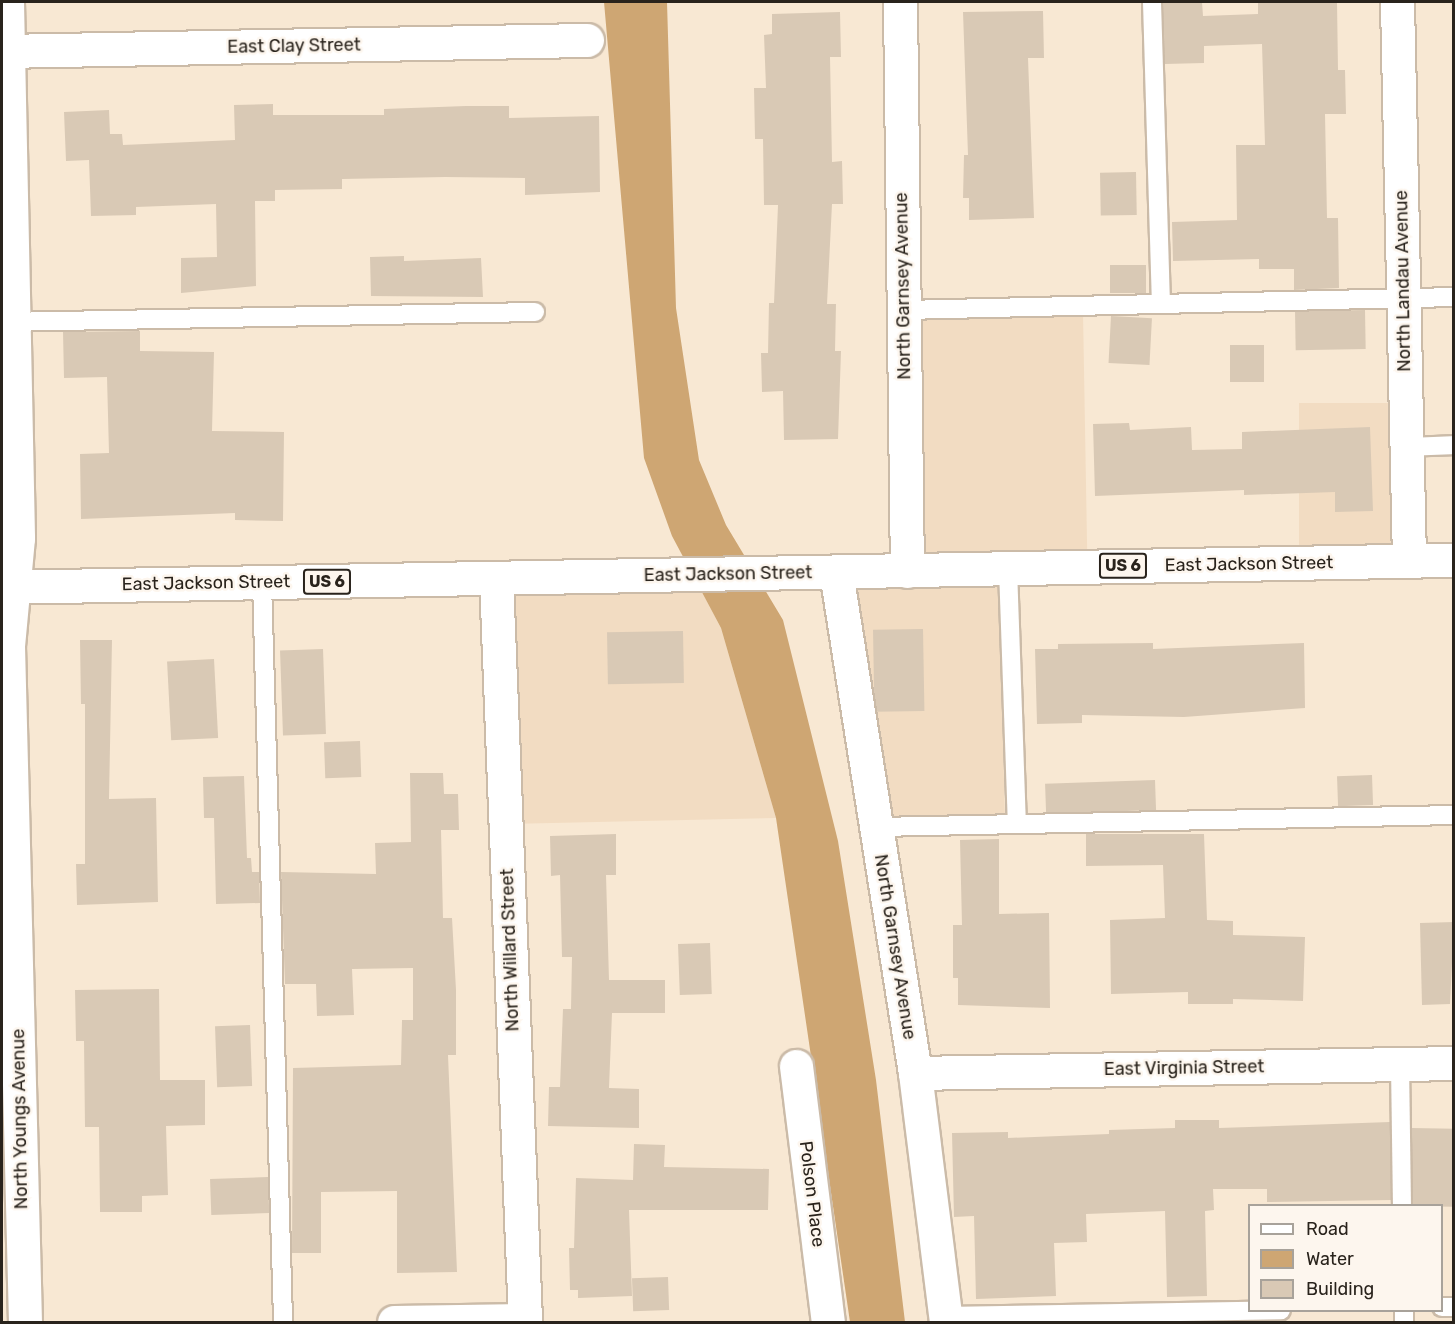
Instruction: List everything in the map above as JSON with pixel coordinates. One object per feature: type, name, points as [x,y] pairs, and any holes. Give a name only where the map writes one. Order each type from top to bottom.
[{"type":"street","name":"North Youngs Avenue","points":[[7,2],[5,51],[9,322],[18,538],[7,586],[7,846],[25,1323]]},
{"type":"street","name":"North Garnsey Avenue","points":[[900,2],[907,571]]},
{"type":"street","name":"North Landau Avenue","points":[[1397,2],[1409,561]]},
{"type":"street","name":"East Clay Street","points":[[5,51],[587,40]]},
{"type":"street","name":"East Jackson Street","points":[[7,586],[1454,560]]},
{"type":"street","name":"North Garnsey Avenue","points":[[836,572],[915,1072],[945,1319]]},
{"type":"street","name":"North Willard Street","points":[[394,1323],[525,1320],[496,579]]},
{"type":"street","name":"East Virginia Street","points":[[915,1072],[1454,1063]]},
{"type":"street","name":"Polson Place","points":[[796,1066],[828,1323]]},
{"type":"lane","points":[[1152,2],[1161,304]]},
{"type":"lane","points":[[904,310],[1454,297]]},
{"type":"lane","points":[[9,322],[535,312]]},
{"type":"lane","points":[[1407,447],[1454,445]]},
{"type":"lane","points":[[1008,568],[1017,824]]},
{"type":"lane","points":[[262,582],[283,1323]]},
{"type":"lane","points":[[876,827],[1454,814]]},
{"type":"lane","points":[[1400,1064],[1402,1204]]},
{"type":"lane","points":[[945,1319],[1248,1312]]},
{"type":"shaded area","points":[[1083,312],[1087,563],[912,566],[908,315]]},
{"type":"shaded area","points":[[1299,403],[1402,403],[1402,560],[1299,560]]},
{"type":"shaded area","points":[[688,566],[721,628],[776,818],[508,824],[498,573]]},
{"type":"shaded area","points":[[999,575],[1005,821],[879,823],[841,576]]},
{"type":"water","points":[[604,2],[667,2],[676,308],[699,460],[726,525],[783,620],[838,841],[876,1080],[905,1322],[850,1322],[776,818],[721,628],[672,536],[644,458]]},
{"type":"building","points":[[1163,2],[1202,2],[1203,16],[1258,14],[1258,2],[1337,2],[1338,70],[1345,70],[1346,114],[1325,114],[1327,218],[1338,218],[1339,288],[1294,290],[1294,269],[1259,269],[1259,259],[1173,261],[1172,222],[1237,220],[1236,145],[1265,145],[1262,44],[1204,46],[1204,63],[1165,64]]},
{"type":"building","points":[[1043,11],[1044,58],[1028,58],[1034,218],[969,220],[969,198],[963,198],[964,155],[968,155],[963,12]]},
{"type":"building","points":[[840,12],[841,57],[830,57],[832,162],[842,161],[843,204],[832,204],[827,304],[836,304],[835,351],[841,351],[838,439],[784,440],[783,391],[762,392],[761,353],[768,353],[769,303],[774,303],[778,205],[764,205],[763,139],[755,139],[754,88],[766,88],[764,35],[772,34],[772,14]]},
{"type":"building","points":[[273,104],[273,115],[384,115],[384,109],[509,106],[509,118],[599,116],[600,192],[525,195],[525,178],[445,177],[342,179],[342,189],[275,190],[275,201],[255,201],[256,286],[181,293],[181,258],[217,257],[216,204],[136,207],[136,215],[91,216],[89,160],[66,161],[64,112],[109,110],[110,134],[122,134],[123,145],[235,140],[234,105]]},
{"type":"building","points":[[1136,172],[1137,215],[1101,216],[1100,173]]},
{"type":"building","points":[[404,256],[404,261],[481,258],[483,297],[371,296],[370,257]]},
{"type":"building","points":[[1110,265],[1146,265],[1146,293],[1110,293]]},
{"type":"building","points":[[1365,310],[1366,349],[1296,350],[1295,311]]},
{"type":"building","points":[[1111,316],[1152,318],[1149,365],[1109,363]]},
{"type":"building","points":[[140,331],[140,351],[214,352],[212,431],[284,432],[283,521],[235,520],[235,513],[81,519],[80,454],[109,453],[107,377],[64,378],[63,332]]},
{"type":"building","points":[[1230,345],[1264,345],[1264,382],[1230,382]]},
{"type":"building","points":[[1129,423],[1130,430],[1191,427],[1192,450],[1242,449],[1242,432],[1370,427],[1373,511],[1335,512],[1335,492],[1244,495],[1244,490],[1095,496],[1093,424]]},
{"type":"building","points":[[923,629],[924,711],[874,712],[873,630]]},
{"type":"building","points":[[683,631],[684,683],[608,684],[607,632]]},
{"type":"building","points":[[80,640],[112,640],[109,799],[156,798],[158,902],[77,905],[76,864],[85,864],[85,704],[81,704]]},
{"type":"building","points":[[1153,643],[1153,649],[1304,643],[1305,708],[1184,717],[1082,715],[1082,723],[1037,724],[1035,649],[1058,649],[1058,644]]},
{"type":"building","points":[[323,649],[326,734],[283,735],[280,651]]},
{"type":"building","points":[[214,659],[218,738],[171,740],[167,661]]},
{"type":"building","points":[[360,741],[361,777],[325,778],[324,742]]},
{"type":"building","points":[[410,773],[443,773],[444,794],[458,794],[459,830],[441,830],[443,918],[452,918],[456,990],[456,1055],[448,1055],[457,1272],[397,1273],[397,1191],[321,1192],[321,1253],[292,1253],[293,1068],[401,1065],[402,1020],[413,1020],[413,968],[352,969],[354,1015],[317,1016],[316,984],[285,984],[281,872],[376,874],[375,843],[411,842]]},
{"type":"building","points":[[1372,775],[1373,805],[1338,806],[1337,776]]},
{"type":"building","points":[[244,776],[247,858],[251,858],[252,872],[259,872],[260,903],[216,904],[214,818],[204,818],[203,777]]},
{"type":"building","points":[[1155,780],[1156,810],[1046,814],[1045,784]]},
{"type":"building","points":[[616,834],[616,875],[606,875],[609,980],[665,980],[665,1013],[612,1013],[609,1088],[639,1089],[639,1128],[548,1126],[549,1087],[560,1087],[563,1009],[571,1009],[572,957],[562,957],[560,875],[551,876],[550,836]]},
{"type":"building","points":[[1086,834],[1204,834],[1207,920],[1233,921],[1233,935],[1305,937],[1303,1001],[1233,999],[1233,1004],[1188,1004],[1188,992],[1111,994],[1110,920],[1165,918],[1163,865],[1086,866]]},
{"type":"building","points":[[999,839],[999,914],[1049,913],[1050,1008],[958,1005],[958,978],[953,978],[953,925],[962,925],[960,840]]},
{"type":"building","points":[[1454,922],[1450,1004],[1422,1005],[1420,923]]},
{"type":"building","points":[[710,943],[712,994],[680,995],[678,944]]},
{"type":"building","points":[[159,989],[160,1080],[205,1080],[205,1125],[166,1126],[168,1195],[142,1196],[142,1212],[100,1212],[99,1127],[85,1127],[84,1041],[76,1041],[75,990]]},
{"type":"building","points":[[250,1025],[252,1086],[217,1087],[215,1026]]},
{"type":"building","points":[[1175,1120],[1219,1120],[1219,1128],[1390,1122],[1391,1200],[1267,1202],[1267,1189],[1213,1189],[1214,1210],[1205,1211],[1207,1296],[1167,1297],[1165,1211],[1086,1214],[1087,1242],[1054,1243],[1056,1296],[976,1299],[974,1216],[954,1217],[952,1133],[1008,1132],[1008,1138],[1109,1134],[1109,1130],[1175,1128]]},
{"type":"building","points":[[1412,1128],[1454,1129],[1453,1207],[1443,1207],[1443,1204],[1411,1204]]},
{"type":"building","points":[[634,1144],[665,1145],[664,1167],[769,1169],[768,1210],[629,1210],[632,1296],[578,1298],[578,1290],[570,1290],[569,1248],[574,1248],[576,1178],[633,1180]]},
{"type":"building","points":[[268,1177],[269,1213],[211,1215],[210,1179]]},
{"type":"building","points":[[668,1277],[669,1310],[633,1311],[632,1278]]}]
